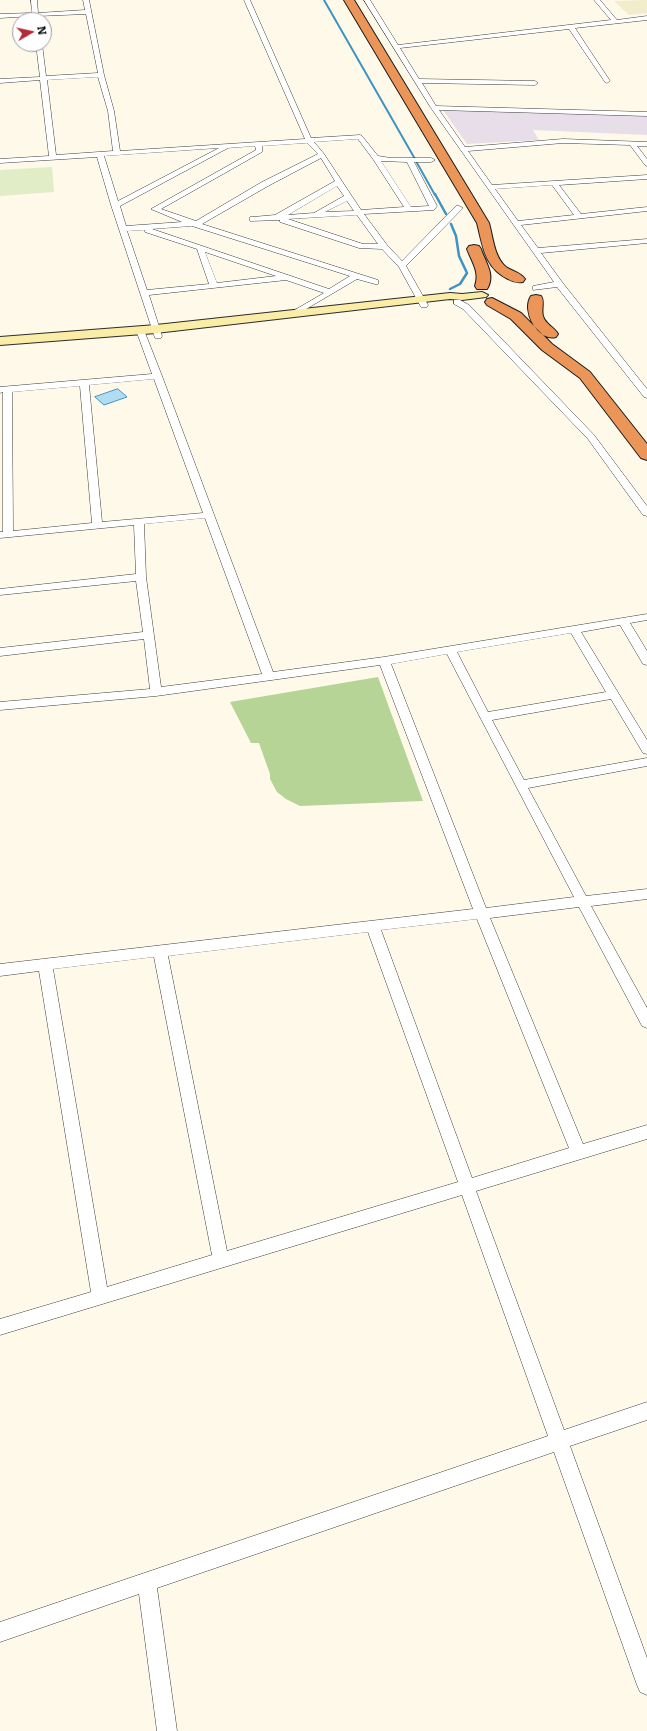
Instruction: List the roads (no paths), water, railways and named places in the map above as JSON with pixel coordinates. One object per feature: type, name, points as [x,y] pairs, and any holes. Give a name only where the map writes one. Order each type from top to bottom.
[{"type":"highway","points":[[338,0],[438,172]]},
{"type":"highway","points":[[349,0],[425,108],[483,223],[494,263],[503,272],[529,283],[536,293],[535,314],[543,328],[564,346],[584,360],[609,383]]},
{"type":"highway","points":[[452,196],[462,213]]},
{"type":"highway","points":[[473,239],[476,254],[485,275],[486,294]]},
{"type":"highway","points":[[486,294],[489,281],[499,279],[518,279]]},
{"type":"highway","points":[[486,294],[515,306],[526,304],[536,293]]},
{"type":"highway","points":[[486,294],[516,316],[547,347],[585,376],[647,455]]},
{"type":"street","points":[[34,0],[35,12]]},
{"type":"street","points":[[86,0],[101,74],[111,111],[117,153]]},
{"type":"street","points":[[247,0],[309,141],[322,155],[348,197],[384,247],[402,266],[422,302]]},
{"type":"street","points":[[367,0],[418,81],[425,108],[462,148],[559,284],[647,395]]},
{"type":"street","points":[[597,0],[615,21]]},
{"type":"street","points":[[52,15],[88,12]]},
{"type":"street","points":[[0,16],[12,16]]},
{"type":"street","points":[[397,47],[647,18]]},
{"type":"street","points":[[571,27],[607,81]]},
{"type":"street","points":[[40,52],[53,157]]},
{"type":"street","points":[[0,81],[101,74]]},
{"type":"street","points":[[418,81],[535,83]]},
{"type":"street","points":[[425,108],[647,114]]},
{"type":"street","points":[[0,161],[360,137],[376,158],[409,210]]},
{"type":"street","points":[[462,148],[563,141],[647,144]]},
{"type":"street","points":[[258,144],[260,151],[155,208],[194,224],[375,282]]},
{"type":"street","points":[[632,144],[647,164]]},
{"type":"street","points":[[115,205],[230,146]]},
{"type":"street","points":[[100,154],[115,205],[157,332]]},
{"type":"street","points":[[123,229],[198,223],[265,184],[322,155]]},
{"type":"street","points":[[376,158],[410,161],[431,160]]},
{"type":"street","points":[[253,219],[431,208],[433,206],[410,161]]},
{"type":"street","points":[[490,187],[647,177]]},
{"type":"street","points":[[275,218],[339,182]]},
{"type":"street","points":[[554,183],[580,217]]},
{"type":"street","points":[[314,216],[348,197]]},
{"type":"street","points":[[516,223],[647,209]]},
{"type":"street","points":[[402,266],[462,213]]},
{"type":"street","points":[[275,218],[362,246],[384,247]]},
{"type":"street","points":[[142,228],[330,292]]},
{"type":"street","points":[[536,251],[645,243]]},
{"type":"street","points":[[200,248],[214,285]]},
{"type":"street","points":[[296,313],[356,276]]},
{"type":"street","points":[[145,293],[288,278]]},
{"type":"street","points":[[536,293],[559,284]]},
{"type":"street","points":[[0,348],[141,334],[296,313],[459,299],[486,294]]},
{"type":"street","points":[[459,299],[524,365],[590,436],[647,513]]},
{"type":"street","points":[[157,332],[422,302]]},
{"type":"street","points":[[0,341],[141,334]]},
{"type":"street","points":[[141,334],[269,676]]},
{"type":"street","points":[[158,376],[4,389],[4,535],[209,515]]},
{"type":"street","points":[[84,383],[97,526]]},
{"type":"street","points":[[138,522],[142,576],[156,692]]},
{"type":"street","points":[[0,592],[142,576]]},
{"type":"street","points":[[0,706],[156,692],[384,661],[647,616]]},
{"type":"street","points":[[623,620],[647,661]]},
{"type":"street","points":[[574,629],[647,750]]},
{"type":"street","points":[[0,652],[149,635]]},
{"type":"street","points":[[450,650],[520,785],[647,1022]]},
{"type":"street","points":[[384,661],[482,914],[579,1153]]},
{"type":"street","points":[[485,717],[613,695]]},
{"type":"street","points":[[520,785],[647,762]]},
{"type":"street","points":[[0,970],[647,894]]},
{"type":"street","points":[[373,926],[647,1685]]},
{"type":"street","points":[[160,952],[221,1261]]},
{"type":"street","points":[[45,965],[100,1297]]},
{"type":"street","points":[[0,1327],[647,1132]]},
{"type":"street","points":[[0,1632],[647,1411]]},
{"type":"street","points":[[146,1583],[167,1731]]},
{"type":"water","points":[[118,389],[127,397],[104,405],[95,397]]},
{"type":"waterway","points":[[324,0],[415,159]]},
{"type":"waterway","points":[[417,163],[435,195]]},
{"type":"waterway","points":[[435,194],[446,214]]},
{"type":"waterway","points":[[450,289],[460,284],[467,273],[459,256],[456,236],[451,224]]}]
